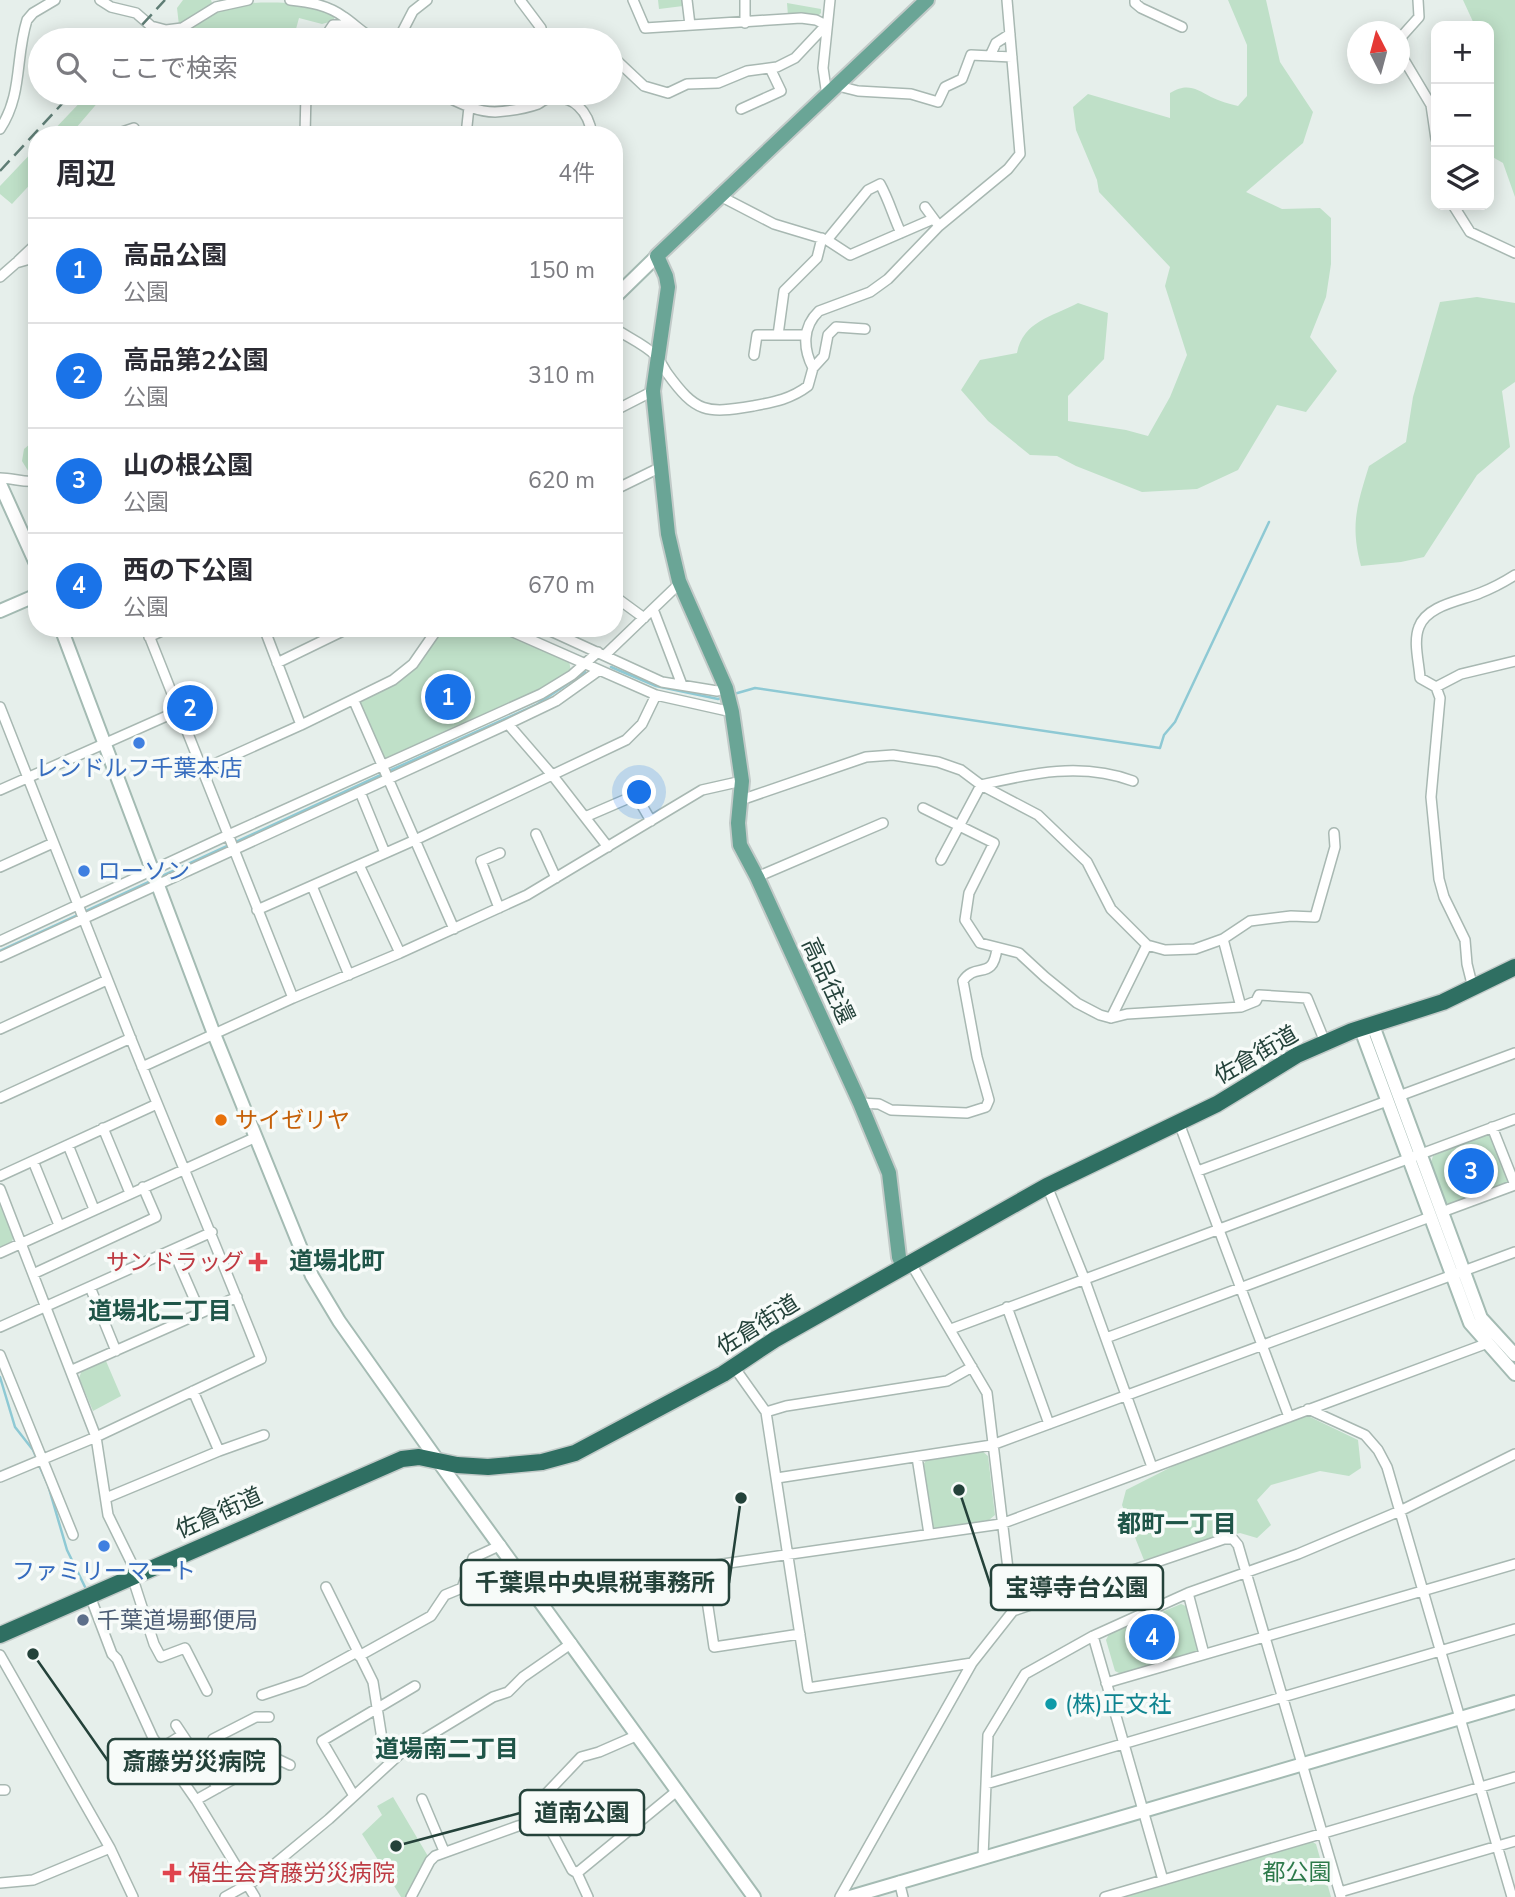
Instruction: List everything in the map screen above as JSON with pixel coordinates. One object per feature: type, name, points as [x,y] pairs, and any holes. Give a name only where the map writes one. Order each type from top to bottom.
[{"type":"highway","name":"佐倉街道","points":[[0,1634],[392,1462],[419,1457],[465,1466],[500,1466],[566,1457],[733,1367],[774,1340],[909,1267],[1046,1186],[1237,1094],[1297,1055],[1365,1027],[1443,1002],[1515,967]]},
{"type":"main road","points":[[732,712],[726,688],[680,583],[668,534],[653,391],[668,287],[657,256],[927,0]]},
{"type":"main road","name":"高品往還","points":[[732,712],[742,781],[738,823],[740,845],[860,1103],[891,1182],[899,1257],[909,1267]]},
{"type":"street","points":[[0,129],[10,115],[27,20],[33,13],[55,0]]},
{"type":"street","points":[[100,0],[111,7],[136,13],[151,26],[158,28]]},
{"type":"street","points":[[182,28],[216,7],[248,0]]},
{"type":"street","points":[[290,0],[328,8],[358,28]]},
{"type":"street","points":[[520,0],[541,28]]},
{"type":"street","points":[[633,0],[645,28],[801,18],[816,20],[826,25]]},
{"type":"street","points":[[687,0],[690,25]]},
{"type":"street","points":[[745,0],[745,23]]},
{"type":"street","points":[[827,96],[823,68],[830,0]]},
{"type":"street","points":[[813,368],[807,356],[806,335],[813,317],[819,312],[870,292],[888,279],[936,223],[1007,169],[1020,154],[1007,0]]},
{"type":"street","points":[[1136,0],[1135,3],[1141,8],[1182,27]]},
{"type":"street","points":[[1410,27],[1419,17],[1418,0]]},
{"type":"street","points":[[404,28],[422,1]]},
{"type":"street","points":[[331,28],[333,25],[354,24]]},
{"type":"street","points":[[623,66],[644,86],[668,93],[687,84],[718,83],[747,71],[771,68],[795,58],[826,25]]},
{"type":"street","points":[[990,56],[996,43],[1010,34]]},
{"type":"street","points":[[838,86],[858,91],[911,94],[938,102],[945,87],[962,79],[971,55],[1012,57]]},
{"type":"street","points":[[741,109],[781,91],[771,68]]},
{"type":"street","points":[[1410,71],[1431,106]]},
{"type":"street","points":[[305,126],[306,105]]},
{"type":"street","points":[[465,105],[495,112],[531,105]]},
{"type":"street","points":[[579,105],[588,117],[590,126]]},
{"type":"street","points":[[467,126],[469,107]]},
{"type":"street","points":[[778,335],[784,291],[817,258],[825,239],[868,190],[880,184],[901,233]]},
{"type":"street","points":[[720,196],[774,224],[825,239],[850,255],[901,233],[936,223]]},
{"type":"street","points":[[925,208],[936,223]]},
{"type":"street","points":[[1456,210],[1470,232],[1515,253]]},
{"type":"street","points":[[0,277],[28,251]]},
{"type":"street","points":[[623,289],[657,256]]},
{"type":"street","points":[[16,262],[28,259]]},
{"type":"street","points":[[623,334],[657,357],[681,391],[694,403],[709,411],[719,412],[788,398],[808,386],[813,368],[824,356],[828,335],[836,327],[864,329]]},
{"type":"street","points":[[754,355],[757,335],[806,335]]},
{"type":"street","points":[[623,406],[653,391]]},
{"type":"street","points":[[623,486],[661,467]]},
{"type":"street","points":[[0,478],[28,482]]},
{"type":"street","points":[[0,485],[28,546]]},
{"type":"street","points":[[1473,988],[1465,940],[1444,898],[1439,879],[1432,797],[1440,698],[1436,687],[1420,678],[1416,640],[1425,616],[1496,587],[1515,575]]},
{"type":"street","points":[[623,636],[680,583]]},
{"type":"street","points":[[0,611],[28,599]]},
{"type":"street","points":[[623,603],[644,618]]},
{"type":"street","points":[[653,609],[682,685]]},
{"type":"street","points":[[64,637],[214,1034],[312,1276],[339,1321],[438,1461],[754,1897]]},
{"type":"street","points":[[149,637],[293,998]]},
{"type":"street","points":[[267,637],[301,725]]},
{"type":"street","points":[[277,663],[330,637]]},
{"type":"street","points":[[201,770],[354,701],[393,680],[412,664],[432,637]]},
{"type":"street","points":[[525,637],[656,695],[732,712]]},
{"type":"street","points":[[565,637],[662,682],[717,691],[726,688]]},
{"type":"street","points":[[0,957],[360,792],[385,772],[541,694],[572,675],[621,637]]},
{"type":"street","points":[[1436,687],[1461,674],[1515,661]]},
{"type":"street","points":[[0,941],[226,835],[508,724],[556,701],[598,671]]},
{"type":"street","points":[[257,910],[415,840],[626,740],[642,724],[656,695]]},
{"type":"street","points":[[354,701],[454,929]]},
{"type":"street","points":[[0,708],[261,1359],[96,1437],[0,1477]]},
{"type":"street","points":[[0,790],[178,710]]},
{"type":"street","points":[[508,724],[553,776],[608,847]]},
{"type":"street","points":[[741,800],[866,757],[892,755],[938,762],[961,770],[981,785],[1038,816],[1087,862],[1111,909],[1147,945],[1179,950],[1209,946],[1250,921],[1291,916],[1315,917],[1335,846],[1335,833]]},
{"type":"street","points":[[942,860],[981,785],[1034,772],[1077,770],[1100,771],[1133,781]]},
{"type":"street","points":[[142,1067],[527,895],[702,790],[742,781]]},
{"type":"street","points":[[360,792],[384,853]]},
{"type":"street","points":[[585,817],[636,795],[651,821]]},
{"type":"street","points":[[923,808],[994,843],[970,893],[965,920],[980,943],[1019,953],[1077,1003],[1111,1018],[1127,1014],[1241,1007],[1256,1001],[1259,995],[1307,998],[1325,1042]]},
{"type":"street","points":[[757,877],[883,823]]},
{"type":"street","points":[[536,834],[556,878]]},
{"type":"street","points":[[0,867],[53,843]]},
{"type":"street","points":[[499,908],[481,861],[500,853]]},
{"type":"street","points":[[359,865],[400,953]]},
{"type":"street","points":[[312,886],[349,975]]},
{"type":"street","points":[[1223,939],[1241,1007]]},
{"type":"street","points":[[1111,1018],[1147,945]]},
{"type":"street","points":[[860,1103],[879,1104],[891,1110],[967,1113],[986,1107],[989,1100],[977,1057],[963,981],[967,975],[991,968],[998,948]]},
{"type":"street","points":[[0,1029],[107,980]]},
{"type":"street","points":[[1365,1027],[1363,1035],[1393,1098],[1458,1273],[1481,1318],[1508,1340],[1515,1355]]},
{"type":"street","points":[[0,1098],[131,1038]]},
{"type":"street","points":[[1198,1171],[1515,1053]]},
{"type":"street","points":[[0,1176],[157,1104]]},
{"type":"street","points":[[951,1329],[1515,1119]]},
{"type":"street","points":[[1179,1123],[1289,1417]]},
{"type":"street","points":[[1106,1339],[1515,1185],[1492,1127]]},
{"type":"street","points":[[103,1128],[130,1193]]},
{"type":"street","points":[[0,1253],[256,1137]]},
{"type":"street","points":[[68,1145],[94,1209]]},
{"type":"street","points":[[33,1161],[59,1225]]},
{"type":"street","points":[[33,1274],[156,1217],[143,1186]]},
{"type":"street","points":[[1046,1186],[1084,1278],[1152,1467]]},
{"type":"street","points":[[0,1189],[96,1437],[111,1523],[135,1575],[154,1644],[161,1657],[186,1648],[207,1691]]},
{"type":"street","points":[[0,1327],[212,1232]]},
{"type":"street","points":[[173,1250],[200,1312]]},
{"type":"street","points":[[777,1478],[992,1445],[1515,1252]]},
{"type":"street","points":[[909,1267],[951,1329],[987,1393],[1013,1611]]},
{"type":"street","points":[[1458,1273],[1470,1323],[1515,1374]]},
{"type":"street","points":[[90,1287],[116,1351]]},
{"type":"street","points":[[72,1370],[237,1297]]},
{"type":"street","points":[[1006,1307],[1049,1424]]},
{"type":"street","points":[[562,1587],[1001,1524],[1488,1343]]},
{"type":"street","points":[[0,1358],[39,1461],[73,1535]]},
{"type":"street","points":[[733,1367],[766,1412],[807,1688],[972,1663]]},
{"type":"street","points":[[766,1412],[786,1406],[947,1381],[972,1367]]},
{"type":"street","points":[[193,1391],[219,1451]]},
{"type":"street","points":[[1308,1409],[1365,1435],[1378,1450],[1387,1467],[1512,1897]]},
{"type":"street","points":[[106,1498],[264,1435]]},
{"type":"street","points":[[983,1857],[988,1735],[1025,1674],[1093,1636],[1188,1593],[1298,1554],[1400,1511],[1515,1454]]},
{"type":"street","points":[[917,1457],[929,1534]]},
{"type":"street","points":[[840,1897],[972,1663],[1013,1611],[1224,1539],[1233,1539],[1238,1545],[1340,1895],[1515,1841]]},
{"type":"street","points":[[262,1695],[304,1681],[431,1616],[445,1595],[462,1588],[473,1558],[501,1545]]},
{"type":"street","points":[[1106,1683],[1515,1564]]},
{"type":"street","points":[[702,1567],[714,1647],[800,1634]]},
{"type":"street","points":[[326,1587],[375,1688],[382,1739],[392,1761]]},
{"type":"street","points":[[1188,1593],[1204,1654]]},
{"type":"street","points":[[90,1596],[112,1654],[117,1659],[145,1725],[196,1800],[255,1897]]},
{"type":"street","points":[[986,1784],[1515,1629]]},
{"type":"street","points":[[1093,1636],[1163,1880]]},
{"type":"street","points":[[225,1897],[247,1886],[401,1753],[493,1696],[508,1692],[572,1643]]},
{"type":"street","points":[[0,1655],[110,1848],[133,1897]]},
{"type":"street","points":[[354,1796],[322,1741],[415,1686]]},
{"type":"street","points":[[850,1897],[1515,1702]]},
{"type":"street","points":[[213,1739],[256,1717],[269,1717]]},
{"type":"street","points":[[176,1725],[218,1788]]},
{"type":"street","points":[[161,1748],[182,1735]]},
{"type":"street","points":[[588,1897],[578,1873],[572,1870],[546,1821],[544,1796],[581,1757],[638,1735]]},
{"type":"street","points":[[196,1800],[273,1756],[290,1765]]},
{"type":"street","points":[[1105,1897],[1515,1777]]},
{"type":"street","points":[[578,1873],[678,1790]]},
{"type":"street","points":[[422,1799],[444,1851]]},
{"type":"street","points":[[411,1897],[430,1861],[444,1851],[490,1838],[518,1826],[546,1821]]},
{"type":"street","points":[[0,1883],[33,1880],[110,1848]]},
{"type":"street","points":[[899,1881],[903,1897]]},
{"type":"green space","points":[[183,0],[211,0],[215,11],[253,3],[296,4],[319,8],[335,16],[333,21],[322,24],[299,18],[296,28],[179,28],[177,8]]},
{"type":"green space","points":[[658,0],[682,0],[683,6],[659,9]]},
{"type":"green space","points":[[1228,0],[1266,0],[1280,62],[1313,112],[1303,143],[1246,192],[1282,209],[1320,208],[1331,218],[1331,264],[1326,297],[1310,337],[1337,371],[1306,412],[1277,405],[1238,470],[1197,489],[1142,492],[1057,456],[1030,455],[988,421],[961,390],[980,360],[1017,353],[1020,342],[1032,327],[1078,303],[1108,313],[1104,359],[1068,396],[1068,421],[1148,436],[1170,397],[1187,355],[1165,286],[1170,267],[1099,192],[1097,180],[1076,130],[1073,107],[1088,94],[1170,118],[1170,93],[1186,87],[1238,106],[1247,96],[1247,45]]},
{"type":"green space","points":[[1463,0],[1515,0],[1515,197],[1503,163],[1494,158],[1494,21],[1473,21]]},
{"type":"green space","points":[[787,3],[821,9],[821,13],[818,16],[788,16]]},
{"type":"green space","points":[[78,105],[96,105],[78,126],[58,126]]},
{"type":"green space","points":[[28,156],[28,187],[12,204],[0,194],[0,186]]},
{"type":"green space","points":[[1477,297],[1515,303],[1515,382],[1502,391],[1510,447],[1477,475],[1424,557],[1361,566],[1356,539],[1356,515],[1369,466],[1406,442],[1413,397],[1440,302]]},
{"type":"green space","points":[[28,445],[28,471],[22,461],[24,449]]},
{"type":"green space","points":[[436,637],[514,637],[569,661],[571,671],[540,690],[384,761],[359,703],[398,680],[424,655]]},
{"type":"green space","points":[[190,693],[201,719],[189,723],[179,697]]},
{"type":"green space","points":[[1490,1133],[1511,1181],[1509,1185],[1453,1205],[1446,1203],[1431,1162],[1433,1156]]},
{"type":"green space","points":[[0,1204],[14,1237],[11,1243],[0,1248]]},
{"type":"green space","points":[[106,1361],[121,1396],[93,1411],[79,1378],[82,1370]]},
{"type":"green space","points":[[1306,1415],[1358,1440],[1361,1468],[1349,1476],[1320,1471],[1271,1485],[1257,1500],[1271,1525],[1257,1538],[1240,1533],[1144,1560],[1122,1505],[1126,1490],[1189,1458]]},
{"type":"green space","points":[[982,1451],[988,1456],[995,1515],[989,1520],[935,1528],[929,1525],[923,1465],[927,1459]]},
{"type":"green space","points":[[1181,1604],[1188,1607],[1200,1647],[1197,1652],[1121,1674],[1115,1671],[1106,1640],[1109,1634]]},
{"type":"green space","points":[[393,1797],[429,1858],[409,1897],[401,1897],[362,1834],[382,1815],[377,1806]]},
{"type":"green space","name":"都公園","points":[[1311,1841],[1316,1844],[1331,1897],[1120,1897]]},
{"type":"waterway","points":[[734,694],[755,688],[1160,748],[1164,735],[1175,722],[1269,522]]},
{"type":"waterway","points":[[611,667],[656,686],[718,699],[724,697]]},
{"type":"waterway","points":[[389,771],[536,705],[585,672]]},
{"type":"waterway","points":[[160,877],[383,774]]},
{"type":"waterway","points":[[84,912],[151,881]]},
{"type":"waterway","points":[[0,951],[78,915]]},
{"type":"waterway","points":[[0,1377],[15,1427],[37,1459]]},
{"type":"waterway","points":[[39,1465],[48,1485],[67,1550],[86,1589]]},
{"type":"railway","points":[[139,28],[165,0]]},
{"type":"railway","points":[[42,126],[61,105]]},
{"type":"railway","points":[[0,171],[28,141]]},
{"type":"place","name":"高品公園","points":[[448,697]]},
{"type":"place","name":"高品第2公園","points":[[190,708]]},
{"type":"place","name":"レンドルフ千葉本店","points":[[139,743]]},
{"type":"place","name":"ローソン","points":[[84,871]]},
{"type":"place","name":"サイゼリヤ","points":[[221,1120]]},
{"type":"place","name":"山の根公園","points":[[1471,1171]]},
{"type":"place","name":"サンドラッグ","points":[[258,1262]]},
{"type":"place","name":"宝導寺台公園","points":[[959,1490]]},
{"type":"place","name":"千葉県中央県税事務所","points":[[741,1498]]},
{"type":"place","name":"ファミリーマート","points":[[104,1546]]},
{"type":"place","name":"千葉道場郵便局","points":[[83,1620]]},
{"type":"place","name":"西の下公園","points":[[1152,1637]]},
{"type":"place","name":"斎藤労災病院","points":[[33,1654]]},
{"type":"place","name":"(株)正文社","points":[[1051,1704]]},
{"type":"place","name":"道南公園","points":[[396,1846]]},
{"type":"place","name":"福生会斉藤労災病院","points":[[172,1873]]},
{"type":"district","name":"道場北町","points":[[337,1261]]},
{"type":"district","name":"道場北二丁目","points":[[160,1311]]},
{"type":"district","name":"都町一丁目","points":[[1177,1524]]},
{"type":"district","name":"道場南二丁目","points":[[447,1749]]}]
